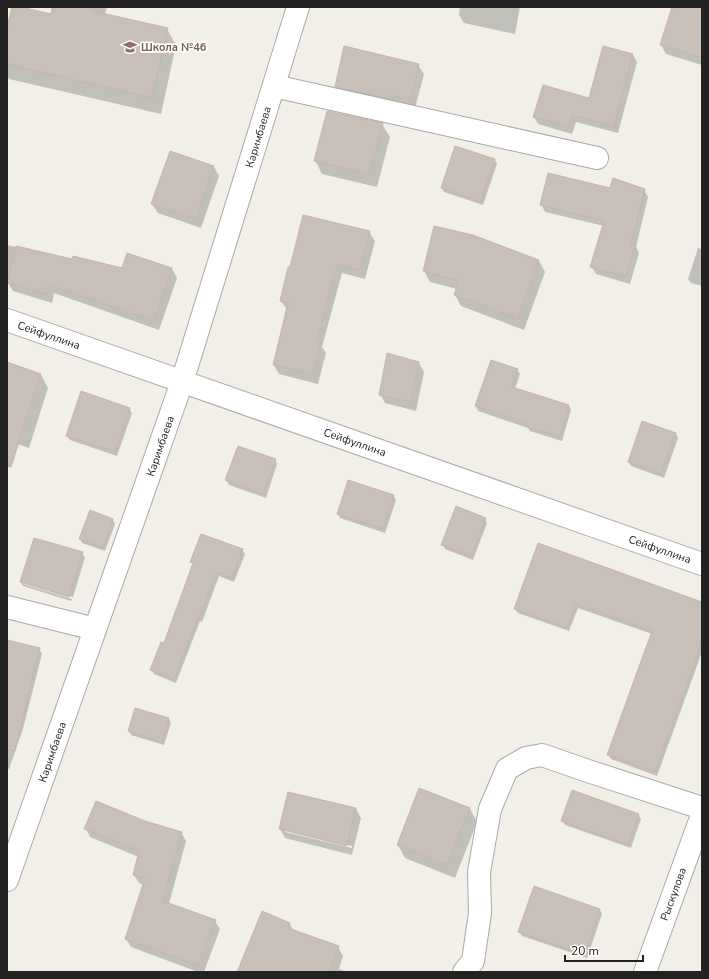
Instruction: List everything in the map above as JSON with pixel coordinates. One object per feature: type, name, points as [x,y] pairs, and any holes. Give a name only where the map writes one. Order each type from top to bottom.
[{"type":"street","name":"Каримбаева","points":[[7,880],[182,382],[298,7]]},
{"type":"street","points":[[274,86],[597,158]]},
{"type":"street","name":"Сейфуллина","points":[[7,320],[702,564]]},
{"type":"street","points":[[7,607],[95,629]]},
{"type":"street","points":[[464,972],[472,961],[480,913],[479,872],[490,809],[507,769],[526,758],[542,755],[702,808]]},
{"type":"street","name":"Рыскулова","points":[[645,972],[702,815]]},
{"type":"building","points":[[12,7],[21,7],[51,14],[52,7],[94,7],[93,11],[168,28],[152,98],[7,64],[7,27]]},
{"type":"building","points":[[672,7],[702,7],[702,58],[660,45]]},
{"type":"building","points":[[344,46],[419,64],[411,100],[390,95],[389,99],[335,87]]},
{"type":"building","points":[[603,46],[633,54],[614,127],[572,115],[569,127],[533,117],[543,85],[589,98]]},
{"type":"building","points":[[327,111],[383,123],[369,175],[314,161]]},
{"type":"building","points":[[455,146],[495,159],[481,202],[441,188]]},
{"type":"building","points":[[170,151],[214,166],[196,219],[151,204]]},
{"type":"building","points":[[548,173],[610,188],[613,178],[645,189],[631,244],[636,245],[626,277],[590,267],[604,221],[540,205]]},
{"type":"building","points":[[303,215],[370,231],[360,270],[337,265],[317,342],[321,343],[313,375],[273,365],[288,303],[280,301]]},
{"type":"building","points":[[434,226],[473,235],[539,260],[518,319],[454,295],[459,281],[423,271]]},
{"type":"building","points":[[16,246],[72,259],[73,256],[122,268],[127,253],[172,268],[154,321],[49,285],[47,294],[7,283]]},
{"type":"building","points":[[387,353],[419,362],[411,402],[379,395]]},
{"type":"building","points":[[491,360],[518,369],[512,387],[569,405],[560,437],[527,427],[528,424],[475,406]]},
{"type":"building","points":[[7,362],[41,374],[11,467],[7,466]]},
{"type":"building","points":[[81,391],[130,408],[115,452],[66,436]]},
{"type":"building","points":[[642,421],[676,433],[661,474],[628,462]]},
{"type":"building","points":[[238,446],[276,459],[263,494],[225,480]]},
{"type":"building","points":[[348,480],[394,495],[383,529],[337,514]]},
{"type":"building","points":[[456,506],[486,518],[471,556],[441,545]]},
{"type":"building","points":[[90,510],[113,519],[103,548],[79,539]]},
{"type":"building","points":[[201,534],[243,549],[232,578],[217,572],[174,679],[150,670],[161,642],[164,643],[193,563],[190,562]]},
{"type":"building","points":[[34,538],[83,552],[69,597],[20,582]]},
{"type":"building","points":[[538,543],[702,602],[702,642],[655,772],[607,755],[652,631],[576,604],[567,628],[514,609]]},
{"type":"building","points":[[7,640],[40,648],[15,751],[7,750]]},
{"type":"building","points":[[135,708],[169,718],[162,742],[128,731]]},
{"type":"building","points":[[419,788],[470,808],[447,865],[397,845]]},
{"type":"building","points":[[572,790],[639,814],[628,845],[561,821]]},
{"type":"building","points":[[288,792],[356,808],[347,846],[279,829]]},
{"type":"building","points":[[96,801],[145,821],[182,832],[163,901],[216,920],[198,966],[125,939],[145,878],[133,875],[139,851],[84,829]]},
{"type":"building","points":[[534,886],[600,909],[585,955],[518,932]]},
{"type":"building","points":[[262,911],[290,923],[288,928],[339,946],[330,972],[237,972]]},
{"type":"place","name":"Школа №46","points":[[130,47]]}]
